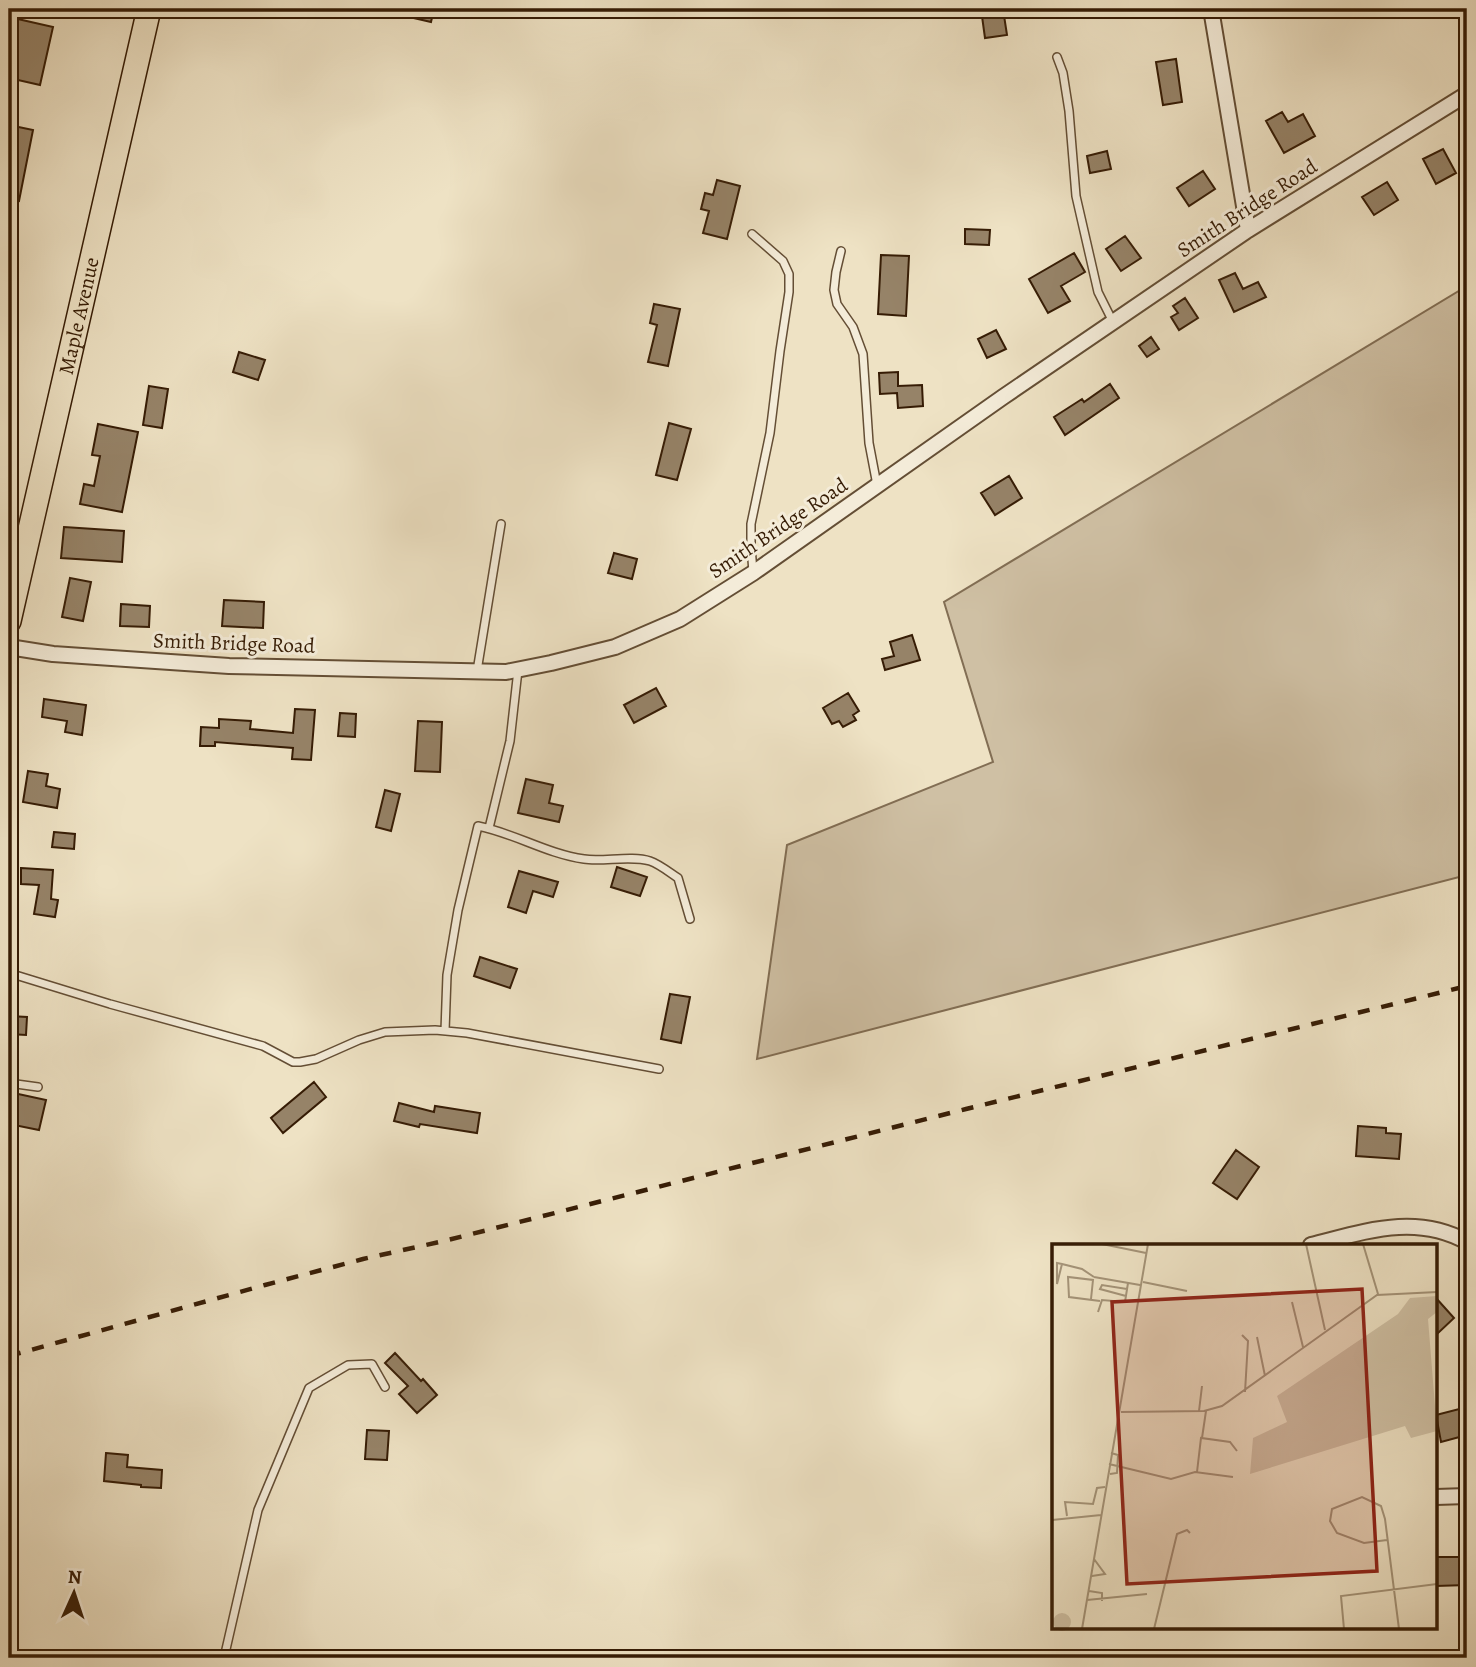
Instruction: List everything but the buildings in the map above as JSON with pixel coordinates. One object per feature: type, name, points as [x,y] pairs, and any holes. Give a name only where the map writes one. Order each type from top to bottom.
[{"type":"main road","name":"Maple Avenue","points":[[9,621],[149,9]]},
{"type":"street","points":[[1211,9],[1248,230]]},
{"type":"street","name":"Smith Bridge Road","points":[[9,648],[53,654],[229,666],[506,672],[615,647],[680,619],[753,573],[1248,230],[1467,94]]},
{"type":"street","points":[[1315,1244],[1382,1228],[1410,1226],[1434,1229],[1467,1242]]},
{"type":"street","points":[[1438,1497],[1467,1496]]},
{"type":"lane","points":[[36,9],[51,13],[67,9]]},
{"type":"lane","points":[[1057,57],[1063,73],[1069,111],[1076,196],[1098,292],[1113,322]]},
{"type":"lane","points":[[752,234],[783,261],[789,274],[789,292],[770,433],[751,524],[753,573]]},
{"type":"lane","points":[[841,251],[834,290],[837,304],[853,327],[863,354],[869,443],[877,486]]},
{"type":"lane","points":[[477,671],[501,524]]},
{"type":"lane","points":[[489,828],[510,741],[518,670]]},
{"type":"lane","points":[[445,1031],[447,975],[458,910],[478,826],[537,847],[585,860],[649,860],[678,878],[690,919]]},
{"type":"lane","points":[[9,973],[263,1046],[293,1062],[316,1059],[385,1032],[445,1031],[659,1069]]},
{"type":"lane","points":[[9,1083],[38,1087]]},
{"type":"lane","points":[[224,1658],[258,1510],[309,1388],[348,1364],[372,1364],[385,1387]]},
{"type":"shaded area","points":[[1467,286],[1467,875],[757,1059],[787,845],[993,762],[944,602]]},
{"type":"railway","points":[[9,1356],[363,1259],[1467,986]]}]
